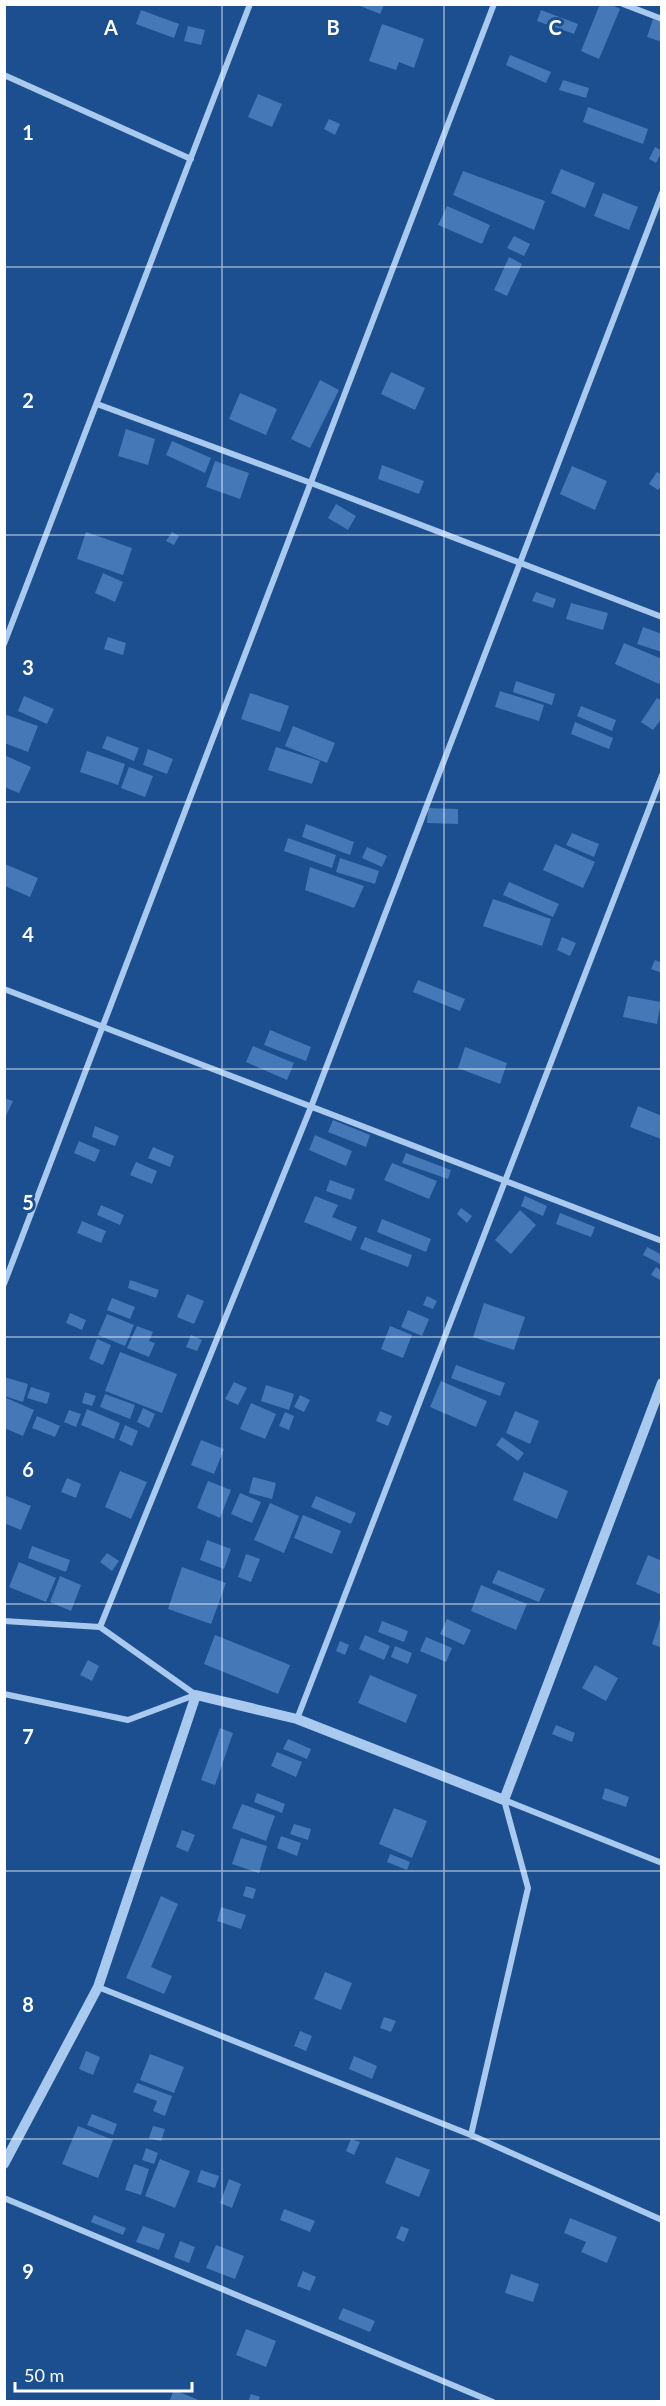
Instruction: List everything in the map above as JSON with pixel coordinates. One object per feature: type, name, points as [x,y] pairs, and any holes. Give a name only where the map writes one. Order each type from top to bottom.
[{"type":"street","points":[[4,644],[249,4]]},
{"type":"street","points":[[4,1284],[494,4]]},
{"type":"street","points":[[623,4],[662,19]]},
{"type":"street","points":[[4,75],[191,159]]},
{"type":"street","points":[[100,1627],[311,1107],[662,193]]},
{"type":"street","points":[[97,404],[662,617]]},
{"type":"street","points":[[297,1719],[662,775]]},
{"type":"street","points":[[4,989],[662,1242]]},
{"type":"street","points":[[471,2135],[528,1888],[504,1800],[662,1383]]},
{"type":"street","points":[[4,1621],[100,1627],[196,1695],[297,1719],[662,1863]]},
{"type":"street","points":[[4,1694],[128,1720],[196,1695]]},
{"type":"street","points":[[4,2164],[98,1987],[196,1695]]},
{"type":"street","points":[[98,1987],[471,2135],[662,2220]]},
{"type":"street","points":[[4,2198],[493,2402]]},
{"type":"building","points":[[600,4],[610,4],[620,9],[599,59],[581,51]]},
{"type":"building","points":[[358,5],[384,5],[380,14]]},
{"type":"building","points":[[141,10],[179,24],[174,38],[136,24]]},
{"type":"building","points":[[541,10],[578,24],[574,34],[537,21]]},
{"type":"building","points":[[653,19],[662,22],[662,42],[647,37]]},
{"type":"building","points":[[382,24],[424,39],[414,68],[399,62],[396,70],[369,61]]},
{"type":"building","points":[[188,26],[205,30],[201,45],[184,41]]},
{"type":"building","points":[[510,55],[551,72],[546,83],[506,65]]},
{"type":"building","points":[[563,80],[589,88],[586,98],[559,90]]},
{"type":"building","points":[[258,94],[282,104],[272,127],[248,117]]},
{"type":"building","points":[[588,107],[648,129],[643,144],[583,122]]},
{"type":"building","points":[[329,119],[340,124],[335,135],[324,129]]},
{"type":"building","points":[[655,147],[662,151],[656,163],[649,159]]},
{"type":"building","points":[[561,169],[595,183],[585,208],[551,193]]},
{"type":"building","points":[[463,171],[545,201],[534,230],[453,195]]},
{"type":"building","points":[[603,193],[638,207],[629,230],[594,216]]},
{"type":"building","points":[[447,206],[490,225],[482,244],[438,225]]},
{"type":"building","points":[[514,236],[530,244],[524,256],[507,248]]},
{"type":"building","points":[[509,257],[522,264],[507,296],[494,290]]},
{"type":"building","points":[[391,372],[425,388],[415,410],[381,394]]},
{"type":"building","points":[[320,380],[339,390],[310,448],[291,439]]},
{"type":"building","points":[[240,393],[277,409],[266,435],[229,419]]},
{"type":"building","points":[[126,429],[155,439],[148,465],[118,456]]},
{"type":"building","points":[[172,441],[211,458],[205,473],[166,455]]},
{"type":"building","points":[[215,461],[249,473],[240,499],[206,487]]},
{"type":"building","points":[[382,465],[424,481],[419,494],[378,479]]},
{"type":"building","points":[[572,466],[607,481],[595,510],[560,494]]},
{"type":"building","points":[[657,472],[662,475],[662,485],[658,490],[649,484]]},
{"type":"building","points":[[336,504],[356,516],[348,530],[328,518]]},
{"type":"building","points":[[86,532],[132,548],[123,575],[77,559]]},
{"type":"building","points":[[172,532],[179,536],[174,545],[166,541]]},
{"type":"building","points":[[103,573],[123,582],[115,602],[95,593]]},
{"type":"building","points":[[536,592],[556,599],[553,608],[532,601]]},
{"type":"building","points":[[571,603],[608,613],[603,630],[566,619]]},
{"type":"building","points":[[643,627],[662,634],[662,652],[637,644]]},
{"type":"building","points":[[108,637],[126,643],[123,655],[104,649]]},
{"type":"building","points":[[624,643],[662,659],[662,678],[659,684],[615,664]]},
{"type":"building","points":[[516,681],[555,694],[552,705],[513,692]]},
{"type":"building","points":[[500,691],[544,705],[539,721],[495,707]]},
{"type":"building","points":[[250,693],[289,706],[280,732],[241,719]]},
{"type":"building","points":[[24,696],[54,709],[47,724],[18,711]]},
{"type":"building","points":[[657,698],[662,701],[662,718],[653,730],[641,722]]},
{"type":"building","points":[[581,706],[616,720],[612,731],[577,716]]},
{"type":"building","points":[[4,714],[38,726],[28,752],[4,743]]},
{"type":"building","points":[[575,722],[613,738],[609,749],[571,734]]},
{"type":"building","points":[[293,726],[335,743],[327,763],[285,746]]},
{"type":"building","points":[[107,736],[139,748],[134,761],[102,748]]},
{"type":"building","points":[[276,747],[320,761],[312,784],[268,770]]},
{"type":"building","points":[[148,749],[173,759],[167,774],[143,765]]},
{"type":"building","points":[[87,751],[125,764],[118,785],[80,772]]},
{"type":"building","points":[[4,755],[31,767],[19,793],[4,787]]},
{"type":"building","points":[[129,767],[153,776],[145,797],[121,788]]},
{"type":"building","points":[[428,808],[458,809],[458,824],[427,823]]},
{"type":"building","points":[[306,824],[354,842],[350,855],[302,837]]},
{"type":"building","points":[[572,833],[599,844],[594,857],[566,845]]},
{"type":"building","points":[[288,838],[336,855],[332,868],[284,851]]},
{"type":"building","points":[[555,844],[595,862],[583,888],[543,870]]},
{"type":"building","points":[[367,847],[387,856],[382,867],[362,858]]},
{"type":"building","points":[[340,858],[379,871],[375,884],[336,872]]},
{"type":"building","points":[[5,864],[38,878],[30,897],[5,886]]},
{"type":"building","points":[[310,867],[364,886],[354,908],[305,890]]},
{"type":"building","points":[[509,882],[559,904],[553,917],[503,895]]},
{"type":"building","points":[[493,899],[551,919],[542,946],[483,926]]},
{"type":"building","points":[[562,937],[576,943],[570,956],[557,950]]},
{"type":"building","points":[[655,960],[662,963],[662,973],[651,969]]},
{"type":"building","points":[[418,980],[465,999],[460,1011],[413,992]]},
{"type":"building","points":[[628,996],[661,1002],[657,1024],[623,1017]]},
{"type":"building","points":[[270,1030],[311,1047],[306,1061],[264,1045]]},
{"type":"building","points":[[253,1046],[294,1063],[287,1080],[246,1062]]},
{"type":"building","points":[[465,1047],[507,1063],[500,1084],[458,1068]]},
{"type":"building","points":[[4,1098],[13,1101],[6,1116],[4,1115]]},
{"type":"building","points":[[638,1106],[662,1116],[661,1139],[630,1127]]},
{"type":"building","points":[[333,1120],[370,1135],[366,1147],[328,1132]]},
{"type":"building","points":[[95,1126],[119,1136],[115,1146],[92,1137]]},
{"type":"building","points":[[315,1135],[352,1151],[346,1166],[309,1150]]},
{"type":"building","points":[[79,1141],[100,1150],[95,1162],[74,1153]]},
{"type":"building","points":[[153,1147],[174,1156],[170,1167],[148,1158]]},
{"type":"building","points":[[406,1153],[451,1170],[448,1179],[402,1163]]},
{"type":"building","points":[[136,1162],[157,1171],[152,1184],[130,1175]]},
{"type":"building","points":[[392,1163],[437,1181],[429,1199],[384,1180]]},
{"type":"building","points":[[330,1180],[355,1189],[351,1200],[326,1191]]},
{"type":"building","points":[[315,1196],[338,1205],[332,1217],[357,1227],[351,1241],[304,1222]]},
{"type":"building","points":[[525,1196],[547,1206],[543,1216],[521,1206]]},
{"type":"building","points":[[101,1205],[124,1215],[120,1225],[97,1215]]},
{"type":"building","points":[[461,1208],[472,1216],[467,1223],[457,1214]]},
{"type":"building","points":[[520,1210],[536,1225],[511,1254],[495,1240]]},
{"type":"building","points":[[560,1213],[595,1227],[591,1237],[556,1224]]},
{"type":"building","points":[[382,1219],[431,1239],[426,1252],[377,1232]]},
{"type":"building","points":[[82,1221],[106,1231],[101,1243],[77,1233]]},
{"type":"building","points":[[365,1237],[412,1255],[408,1267],[360,1249]]},
{"type":"building","points":[[647,1247],[662,1255],[662,1265],[643,1255]]},
{"type":"building","points":[[656,1267],[662,1271],[662,1281],[651,1275]]},
{"type":"building","points":[[130,1280],[159,1290],[156,1298],[128,1288]]},
{"type":"building","points":[[187,1294],[204,1301],[194,1324],[177,1317]]},
{"type":"building","points":[[427,1296],[437,1301],[433,1309],[423,1305]]},
{"type":"building","points":[[112,1298],[135,1307],[130,1319],[107,1310]]},
{"type":"building","points":[[484,1303],[525,1317],[514,1350],[473,1337]]},
{"type":"building","points":[[408,1310],[429,1319],[422,1336],[401,1327]]},
{"type":"building","points":[[70,1313],[86,1320],[82,1330],[66,1323]]},
{"type":"building","points":[[107,1314],[134,1325],[125,1346],[98,1335]]},
{"type":"building","points":[[137,1326],[153,1332],[149,1341],[155,1343],[149,1357],[127,1348]]},
{"type":"building","points":[[390,1326],[412,1335],[403,1358],[381,1349]]},
{"type":"building","points":[[191,1335],[202,1340],[197,1351],[186,1347]]},
{"type":"building","points":[[97,1339],[111,1345],[103,1365],[89,1359]]},
{"type":"building","points":[[120,1352],[177,1374],[162,1413],[105,1391]]},
{"type":"building","points":[[456,1365],[505,1383],[500,1396],[451,1378]]},
{"type":"building","points":[[4,1377],[28,1384],[23,1402],[4,1396]]},
{"type":"building","points":[[441,1381],[487,1401],[476,1427],[430,1407]]},
{"type":"building","points":[[234,1382],[247,1388],[238,1405],[225,1399]]},
{"type":"building","points":[[266,1385],[294,1394],[289,1410],[261,1401]]},
{"type":"building","points":[[31,1387],[50,1393],[47,1404],[27,1398]]},
{"type":"building","points":[[85,1392],[96,1396],[92,1406],[82,1403]]},
{"type":"building","points":[[105,1394],[135,1405],[130,1419],[100,1407]]},
{"type":"building","points":[[300,1395],[310,1400],[304,1412],[294,1407]]},
{"type":"building","points":[[4,1397],[34,1410],[23,1436],[4,1428]]},
{"type":"building","points":[[251,1403],[276,1414],[265,1439],[240,1429]]},
{"type":"building","points":[[143,1408],[155,1414],[149,1428],[137,1422]]},
{"type":"building","points":[[87,1409],[120,1423],[114,1439],[81,1425]]},
{"type":"building","points":[[69,1410],[81,1414],[76,1427],[64,1422]]},
{"type":"building","points":[[380,1411],[392,1416],[388,1426],[376,1421]]},
{"type":"building","points":[[515,1411],[539,1421],[530,1444],[506,1433]]},
{"type":"building","points":[[285,1412],[294,1416],[289,1430],[279,1426]]},
{"type":"building","points":[[37,1416],[60,1426],[55,1437],[32,1428]]},
{"type":"building","points":[[125,1425],[138,1431],[132,1446],[119,1440]]},
{"type":"building","points":[[502,1437],[524,1453],[518,1461],[496,1445]]},
{"type":"building","points":[[201,1440],[224,1449],[214,1474],[191,1465]]},
{"type":"building","points":[[120,1471],[147,1482],[131,1519],[105,1507]]},
{"type":"building","points":[[524,1472],[568,1491],[557,1519],[513,1500]]},
{"type":"building","points":[[253,1477],[276,1483],[272,1499],[249,1493]]},
{"type":"building","points":[[67,1478],[81,1484],[76,1498],[61,1492]]},
{"type":"building","points":[[208,1481],[231,1490],[220,1518],[197,1508]]},
{"type":"building","points":[[240,1493],[261,1502],[252,1523],[231,1514]]},
{"type":"building","points":[[4,1495],[31,1506],[21,1530],[4,1523]]},
{"type":"building","points":[[316,1496],[356,1513],[351,1524],[311,1507]]},
{"type":"building","points":[[270,1503],[299,1516],[284,1553],[254,1540]]},
{"type":"building","points":[[303,1515],[341,1531],[332,1554],[294,1538]]},
{"type":"building","points":[[207,1540],[231,1549],[224,1569],[200,1560]]},
{"type":"building","points":[[32,1546],[70,1560],[66,1572],[28,1558]]},
{"type":"building","points":[[107,1553],[119,1561],[112,1571],[100,1562]]},
{"type":"building","points":[[246,1554],[260,1559],[251,1582],[238,1577]]},
{"type":"building","points":[[648,1555],[662,1561],[662,1595],[636,1584]]},
{"type":"building","points":[[19,1562],[56,1578],[46,1602],[9,1587]]},
{"type":"building","points":[[182,1567],[226,1583],[211,1624],[168,1609]]},
{"type":"building","points":[[498,1570],[545,1589],[539,1602],[492,1583]]},
{"type":"building","points":[[60,1576],[81,1585],[71,1611],[50,1602]]},
{"type":"building","points":[[481,1585],[527,1604],[516,1630],[471,1611]]},
{"type":"building","points":[[662,1617],[662,1648],[652,1644]]},
{"type":"building","points":[[447,1619],[471,1630],[464,1645],[440,1634]]},
{"type":"building","points":[[382,1621],[408,1631],[404,1642],[378,1632]]},
{"type":"building","points":[[215,1635],[290,1665],[278,1694],[204,1664]]},
{"type":"building","points":[[365,1635],[390,1646],[384,1660],[359,1649]]},
{"type":"building","points":[[426,1637],[452,1648],[446,1662],[420,1651]]},
{"type":"building","points":[[340,1641],[349,1645],[345,1655],[336,1651]]},
{"type":"building","points":[[395,1646],[412,1653],[408,1664],[391,1657]]},
{"type":"building","points":[[88,1660],[99,1666],[92,1681],[80,1675]]},
{"type":"building","points":[[595,1665],[618,1678],[606,1701],[582,1688]]},
{"type":"building","points":[[370,1675],[417,1695],[406,1723],[358,1703]]},
{"type":"building","points":[[556,1725],[575,1733],[572,1742],[552,1734]]},
{"type":"building","points":[[220,1728],[233,1733],[215,1785],[201,1780]]},
{"type":"building","points":[[288,1739],[311,1749],[307,1759],[283,1749]]},
{"type":"building","points":[[277,1752],[302,1762],[296,1777],[271,1766]]},
{"type":"building","points":[[605,1788],[629,1797],[626,1807],[602,1799]]},
{"type":"building","points":[[257,1793],[285,1804],[282,1813],[254,1802]]},
{"type":"building","points":[[242,1804],[275,1816],[266,1841],[232,1828]]},
{"type":"building","points":[[394,1808],[427,1821],[412,1858],[379,1844]]},
{"type":"building","points":[[294,1824],[311,1829],[308,1840],[290,1834]]},
{"type":"building","points":[[182,1830],[195,1835],[188,1852],[176,1847]]},
{"type":"building","points":[[281,1836],[301,1843],[297,1856],[277,1848]]},
{"type":"building","points":[[241,1838],[267,1846],[259,1873],[232,1864]]},
{"type":"building","points":[[390,1854],[410,1862],[407,1870],[387,1862]]},
{"type":"building","points":[[246,1886],[256,1889],[253,1899],[243,1896]]},
{"type":"building","points":[[161,1896],[178,1904],[151,1967],[172,1976],[164,1994],[126,1978]]},
{"type":"building","points":[[221,1907],[246,1915],[241,1929],[217,1921]]},
{"type":"building","points":[[325,1972],[352,1983],[341,2010],[314,1999]]},
{"type":"building","points":[[384,2017],[396,2021],[391,2032],[380,2028]]},
{"type":"building","points":[[300,2031],[312,2036],[306,2051],[294,2046]]},
{"type":"building","points":[[86,2051],[100,2057],[93,2075],[79,2069]]},
{"type":"building","points":[[150,2054],[184,2067],[174,2093],[140,2080]]},
{"type":"building","points":[[354,2056],[377,2066],[372,2079],[349,2069]]},
{"type":"building","points":[[137,2083],[172,2096],[165,2116],[153,2111],[157,2101],[133,2092]]},
{"type":"building","points":[[92,2114],[117,2124],[113,2135],[87,2125]]},
{"type":"building","points":[[78,2126],[113,2140],[98,2178],[62,2164]]},
{"type":"building","points":[[153,2126],[165,2129],[161,2141],[149,2138]]},
{"type":"building","points":[[351,2139],[360,2142],[354,2155],[346,2151]]},
{"type":"building","points":[[146,2148],[158,2153],[154,2164],[142,2160]]},
{"type":"building","points":[[396,2157],[430,2170],[419,2197],[385,2183]]},
{"type":"building","points":[[160,2159],[190,2171],[175,2208],[145,2196]]},
{"type":"building","points":[[134,2164],[149,2169],[141,2195],[125,2190]]},
{"type":"building","points":[[201,2170],[219,2176],[215,2188],[197,2182]]},
{"type":"building","points":[[229,2179],[241,2184],[232,2208],[220,2203]]},
{"type":"building","points":[[284,2209],[315,2221],[310,2232],[280,2220]]},
{"type":"building","points":[[94,2215],[126,2228],[123,2235],[91,2222]]},
{"type":"building","points":[[570,2218],[617,2237],[607,2263],[581,2252],[586,2242],[564,2233]]},
{"type":"building","points":[[143,2226],[165,2234],[159,2250],[136,2242]]},
{"type":"building","points":[[401,2226],[409,2229],[404,2242],[396,2238]]},
{"type":"building","points":[[180,2241],[195,2247],[189,2263],[174,2257]]},
{"type":"building","points":[[216,2245],[244,2256],[235,2279],[206,2268]]},
{"type":"building","points":[[303,2271],[316,2277],[310,2291],[297,2286]]},
{"type":"building","points":[[511,2274],[539,2284],[533,2302],[505,2293]]},
{"type":"building","points":[[343,2308],[375,2321],[370,2332],[338,2319]]},
{"type":"building","points":[[246,2329],[276,2341],[266,2367],[236,2355]]},
{"type":"building","points":[[174,2390],[201,2401],[201,2402],[169,2402]]},
{"type":"building","points":[[251,2394],[260,2397],[258,2402],[248,2402]]}]
